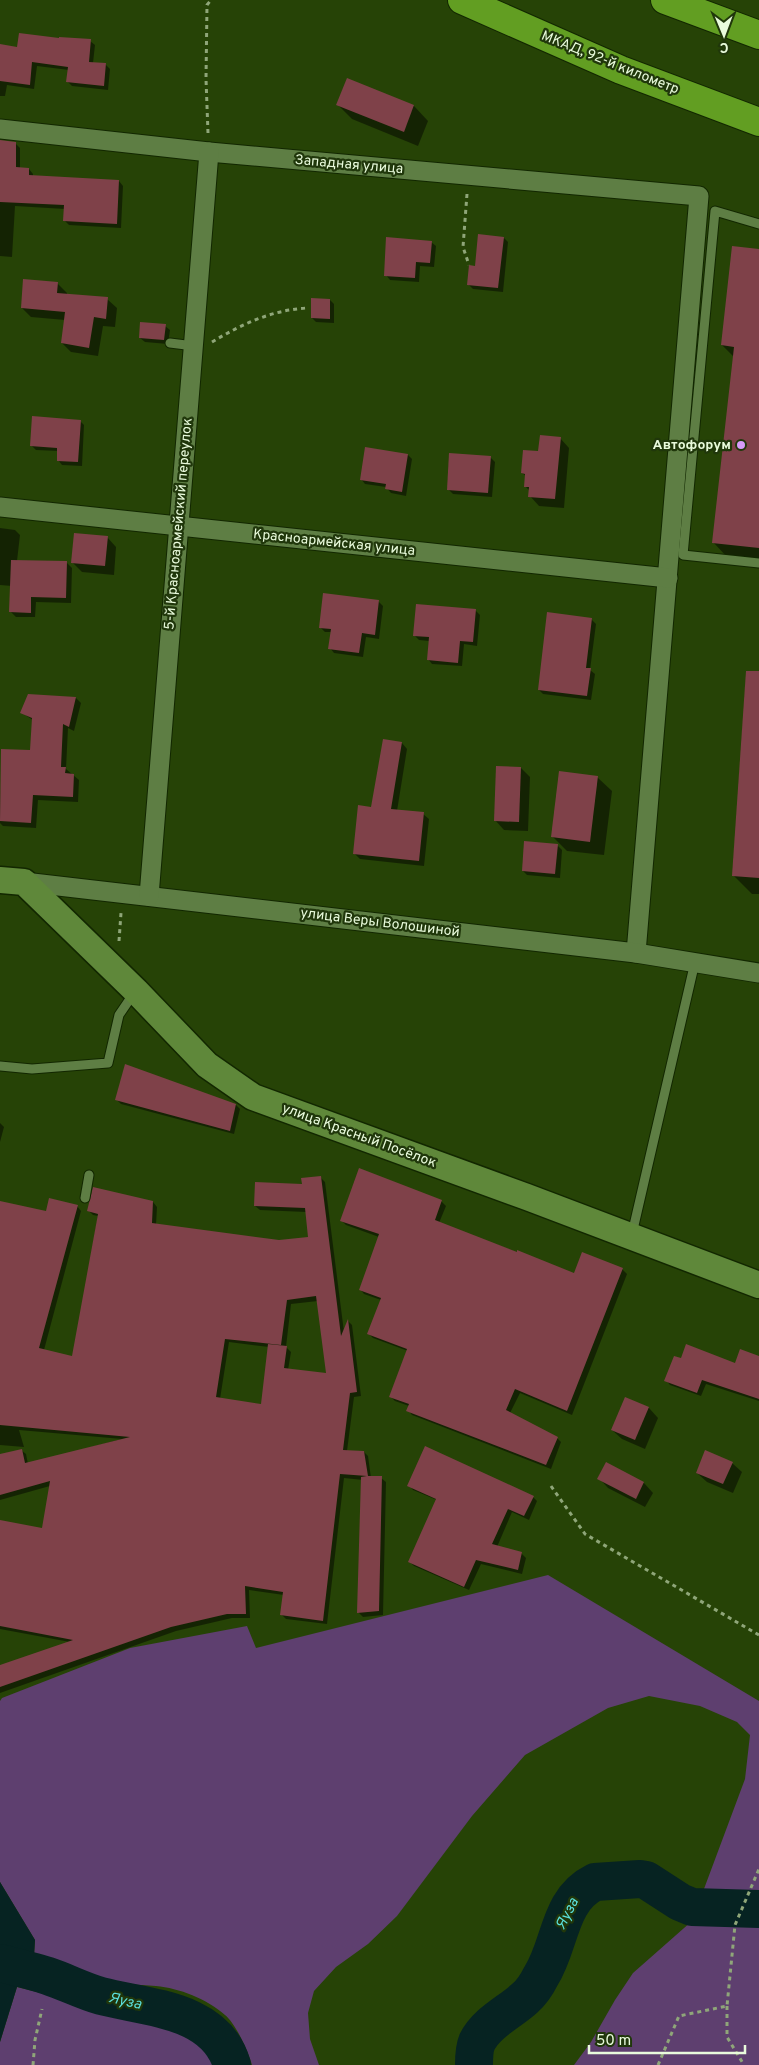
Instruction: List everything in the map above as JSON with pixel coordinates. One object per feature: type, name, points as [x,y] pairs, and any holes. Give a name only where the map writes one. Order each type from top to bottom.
[{"type":"highway","name":"МКАД, 92-й километр","points":[[462,0],[621,70],[759,122]]},
{"type":"highway","points":[[665,0],[759,35]]},
{"type":"street","name":"Западная улица","points":[[0,129],[210,152],[699,196],[668,578]]},
{"type":"street","name":"5-й Красноармейский переулок","points":[[149,896],[210,152]]},
{"type":"street","name":"Красноармейская улица","points":[[0,508],[668,578]]},
{"type":"street","points":[[636,953],[668,578]]},
{"type":"street","name":"улица Веры Волошиной","points":[[12,881],[636,953],[759,973]]},
{"type":"street","name":"улица Красный Посёлок","points":[[12,881],[136,990],[207,1065],[253,1098],[759,1285]]},
{"type":"lane","points":[[759,224],[715,211],[683,555],[759,563]]},
{"type":"lane","points":[[170,343],[193,350]]},
{"type":"lane","points":[[632,1237],[695,962]]},
{"type":"lane","points":[[0,1066],[32,1069],[108,1062],[119,1016],[136,990]]},
{"type":"lane","points":[[85,1198],[90,1175]]},
{"type":"path","points":[[210,152],[206,80],[207,5],[211,0]]},
{"type":"path","points":[[466,206],[463,247],[469,265]]},
{"type":"path","points":[[193,350],[264,316],[289,309],[307,308]]},
{"type":"path","points":[[118,948],[122,893]]},
{"type":"path","points":[[551,1486],[585,1534],[759,1635]]},
{"type":"path","points":[[744,2065],[727,2036],[727,2006],[735,1925],[759,1869]]},
{"type":"path","points":[[658,2065],[679,2016],[727,2006]]},
{"type":"path","points":[[33,2065],[35,2040],[42,2009]]},
{"type":"shaded area","points":[[548,1575],[759,1701],[759,2065],[574,2065],[591,2042],[633,1973],[692,1921],[745,1779],[750,1735],[737,1722],[700,1706],[649,1696],[608,1708],[525,1755],[472,1816],[397,1916],[368,1944],[336,1967],[314,1991],[308,2013],[310,2039],[319,2065],[252,2065],[241,2038],[229,2019],[218,2009],[201,1999],[165,1987],[116,1984],[103,1981],[34,1956],[35,1940],[0,1882],[0,1701],[2,1698],[130,1648],[247,1626],[256,1648]]},
{"type":"shaded area","points":[[17,1987],[167,2025],[198,2038],[212,2056],[214,2065],[0,2065],[0,2042]]},
{"type":"water","points":[[0,1882],[35,1940],[34,1956],[17,1987],[0,2042]]},
{"type":"building","points":[[19,33],[59,38],[91,39],[89,62],[106,63],[104,86],[66,82],[68,67],[32,62],[30,85],[0,81],[0,44],[17,47]]},
{"type":"building","points":[[347,78],[414,105],[404,132],[336,105]]},
{"type":"building","points":[[0,140],[16,142],[16,167],[29,168],[29,175],[119,180],[117,224],[63,221],[64,205],[0,202]]},
{"type":"building","points":[[478,234],[504,237],[498,288],[467,285],[469,265],[475,266]]},
{"type":"building","points":[[386,237],[432,241],[430,263],[416,262],[415,278],[384,276]]},
{"type":"building","name":"Автофорум","points":[[732,246],[759,249],[759,548],[712,543],[734,347],[721,345]]},
{"type":"building","points":[[23,279],[58,282],[57,293],[108,297],[106,319],[94,317],[89,348],[61,343],[65,312],[21,308]]},
{"type":"building","points":[[311,298],[330,299],[330,319],[311,318]]},
{"type":"building","points":[[140,322],[166,324],[164,340],[139,338]]},
{"type":"building","points":[[32,416],[81,420],[78,462],[57,461],[57,448],[30,446]]},
{"type":"building","points":[[540,435],[561,437],[555,499],[528,497],[529,487],[524,487],[525,474],[521,473],[523,450],[538,451]]},
{"type":"building","points":[[365,447],[408,454],[402,492],[385,489],[386,484],[360,480]]},
{"type":"building","points":[[449,453],[491,456],[488,493],[447,490]]},
{"type":"building","points":[[74,533],[108,536],[105,566],[71,563]]},
{"type":"building","points":[[11,560],[67,561],[66,598],[31,597],[31,613],[9,612]]},
{"type":"building","points":[[323,593],[379,600],[375,635],[362,633],[359,653],[328,649],[331,629],[319,628]]},
{"type":"building","points":[[416,604],[476,609],[473,642],[460,641],[458,663],[427,660],[429,637],[413,636]]},
{"type":"building","points":[[547,612],[592,618],[586,668],[591,668],[587,696],[538,690]]},
{"type":"building","points":[[746,671],[759,671],[759,878],[732,876]]},
{"type":"building","points":[[28,694],[76,697],[69,727],[63,724],[61,767],[66,767],[65,773],[74,774],[73,797],[33,795],[31,823],[0,821],[1,749],[30,750],[32,718],[20,713]]},
{"type":"building","points":[[383,739],[402,742],[391,809],[424,812],[419,861],[353,854],[358,805],[371,807]]},
{"type":"building","points":[[496,766],[521,767],[519,822],[494,821]]},
{"type":"building","points":[[559,771],[598,776],[590,842],[551,837]]},
{"type":"building","points":[[524,841],[558,844],[555,874],[522,871]]},
{"type":"building","points":[[125,1064],[236,1104],[230,1131],[115,1100]]},
{"type":"building","points":[[359,1168],[442,1200],[435,1220],[517,1252],[517,1250],[574,1273],[582,1252],[623,1268],[567,1411],[515,1389],[506,1410],[558,1437],[546,1465],[406,1411],[409,1404],[389,1397],[407,1349],[367,1334],[381,1298],[359,1290],[379,1234],[340,1221]]},
{"type":"building","points":[[321,1176],[341,1336],[348,1319],[357,1392],[350,1393],[343,1450],[364,1451],[368,1476],[382,1476],[379,1611],[357,1613],[361,1477],[367,1476],[340,1474],[323,1621],[280,1615],[283,1592],[245,1586],[246,1614],[227,1614],[171,1627],[0,1687],[0,1665],[73,1640],[0,1626],[0,1520],[42,1528],[50,1481],[0,1495],[0,1454],[22,1449],[25,1463],[130,1437],[0,1425],[0,1201],[46,1211],[49,1198],[78,1205],[39,1348],[72,1356],[98,1214],[87,1211],[93,1187],[153,1201],[152,1223],[279,1240],[308,1237],[305,1208],[254,1206],[255,1182],[302,1184],[301,1178]],"holes":[[[316,1296],[326,1373],[284,1368],[287,1346],[268,1344],[261,1404],[216,1397],[225,1339],[281,1345],[287,1300]]]},
{"type":"building","points":[[686,1344],[735,1363],[740,1349],[759,1356],[759,1399],[702,1380],[697,1393],[664,1381],[674,1356],[681,1358]]},
{"type":"building","points":[[625,1397],[649,1407],[635,1440],[611,1430]]},
{"type":"building","points":[[425,1446],[534,1496],[524,1516],[508,1509],[492,1544],[522,1552],[518,1570],[476,1560],[464,1587],[408,1562],[436,1499],[407,1486]]},
{"type":"building","points":[[705,1450],[733,1462],[723,1484],[696,1473]]},
{"type":"building","points":[[606,1462],[644,1482],[636,1499],[597,1479]]},
{"type":"waterway","name":"Яуза","points":[[474,2065],[475,2047],[481,2035],[532,1991],[548,1964],[567,1911],[583,1890],[595,1882],[640,1879],[646,1880],[680,1902],[692,1907],[759,1909]]},
{"type":"waterway","name":"Яуза","points":[[0,1963],[48,1976],[101,1996],[159,2008],[178,2014],[196,2022],[211,2032],[224,2046],[232,2065]]},
{"type":"place","name":"Автофорум","points":[[741,445]]}]
